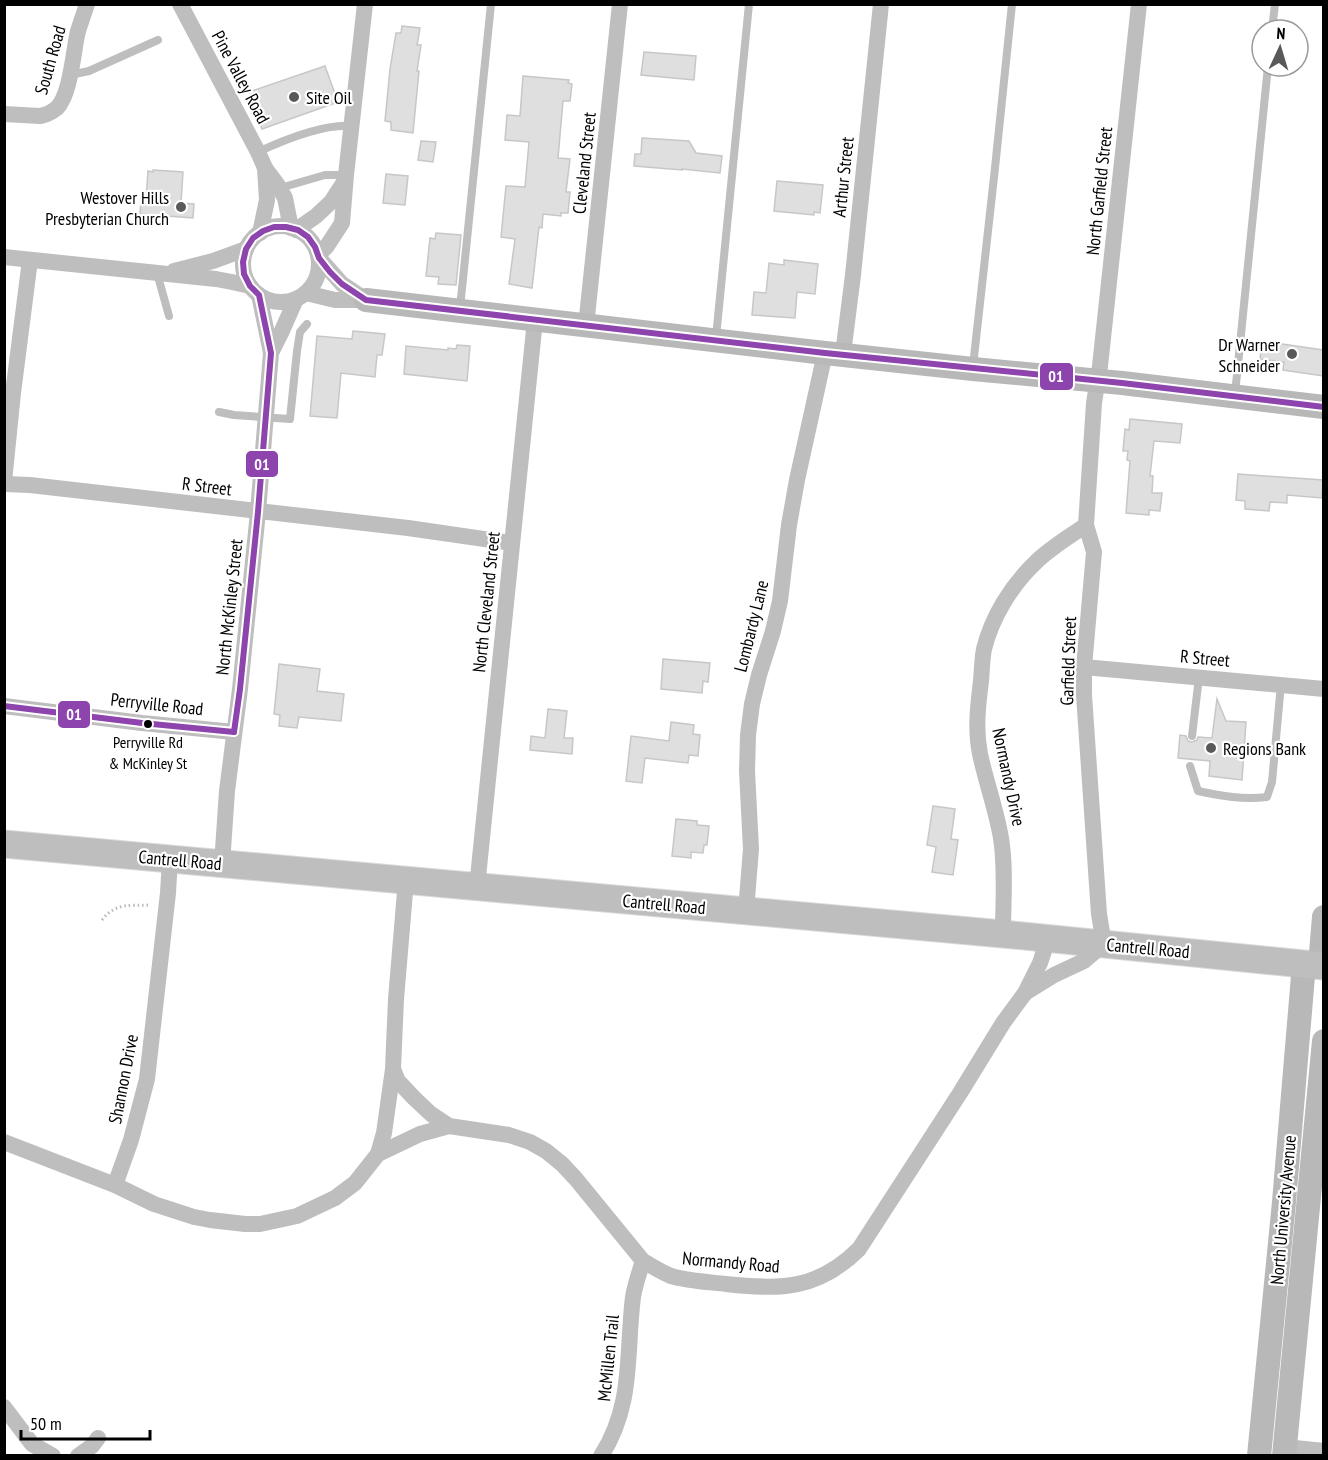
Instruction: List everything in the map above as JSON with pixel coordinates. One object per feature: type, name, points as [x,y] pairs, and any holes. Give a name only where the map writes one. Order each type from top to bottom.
[{"type":"main road","name":"Cantrell Road","points":[[4,844],[1003,934],[1316,965]]},
{"type":"street","name":"South Road","points":[[4,114],[40,116],[56,109],[67,85],[78,31],[87,4]]},
{"type":"street","name":"Pine Valley Road","points":[[180,4],[265,168]]},
{"type":"street","points":[[318,256],[342,223],[365,4]]},
{"type":"street","name":"Cleveland Street","points":[[586,326],[620,4]]},
{"type":"street","name":"Arthur Street","points":[[834,353],[853,275],[881,4]]},
{"type":"street","name":"North Garfield Street","points":[[1098,381],[1139,4]]},
{"type":"street","points":[[265,168],[285,198],[294,229]]},
{"type":"street","points":[[260,233],[267,200],[265,168]]},
{"type":"street","points":[[294,229],[316,216],[331,202],[345,178]]},
{"type":"street","points":[[274,227],[286,227],[308,237],[315,247],[319,270],[315,282],[301,296],[271,352],[254,291],[244,274],[243,262],[246,249],[253,238],[274,227]]},
{"type":"street","points":[[160,273],[213,261],[246,249]]},
{"type":"street","points":[[318,256],[342,284],[366,300]]},
{"type":"street","points":[[4,257],[232,282],[271,301],[284,302],[301,296],[335,300],[366,300],[1323,407]]},
{"type":"street","points":[[4,483],[12,393],[30,260]]},
{"type":"street","name":"North Cleveland Street","points":[[477,888],[535,320]]},
{"type":"street","name":"North McKinley Street","points":[[222,864],[227,791],[258,512],[271,352]]},
{"type":"street","name":"Lombardy Lane","points":[[746,911],[751,849],[747,771],[752,704],[780,601],[797,480],[834,353]]},
{"type":"street","name":"Garfield Street","points":[[1098,381],[1094,403],[1086,525],[1094,552],[1084,667],[1084,696],[1099,914],[1104,944]]},
{"type":"street","name":"R Street","points":[[4,483],[408,528],[512,543]]},
{"type":"street","name":"Normandy Drive","points":[[1003,934],[1005,882],[1002,841],[978,738],[977,708],[984,648],[1004,602],[1018,581],[1034,563],[1086,525]]},
{"type":"street","name":"R Street","points":[[1084,667],[1323,689]]},
{"type":"street","name":"Perryville Road","points":[[4,706],[234,732]]},
{"type":"street","name":"Shannon Drive","points":[[115,1185],[131,1140],[147,1078],[167,905],[170,859]]},
{"type":"street","points":[[4,1142],[115,1185],[154,1204],[194,1217],[221,1222],[260,1224],[297,1216],[335,1198],[355,1183],[378,1154],[384,1133],[393,1069],[396,999],[406,880]]},
{"type":"street","name":"North University Avenue","points":[[1259,1455],[1284,1202],[1323,917]]},
{"type":"street","name":"Normandy Road","points":[[378,1154],[420,1134],[449,1126],[509,1135],[530,1142],[546,1151],[576,1179],[643,1261],[672,1276],[761,1288],[803,1283],[822,1276],[847,1261],[859,1249],[1003,1023],[1026,993],[1048,939]]},
{"type":"street","name":"Normandy Road","points":[[1026,993],[1054,975],[1084,961],[1104,944]]},
{"type":"street","name":"North University Avenue","points":[[1284,1451],[1316,1205],[1323,1041]]},
{"type":"street","name":"Normandy Road","points":[[393,1069],[398,1081],[414,1098],[431,1114],[449,1126]]},
{"type":"street","name":"McMillen Trail","points":[[601,1455],[619,1421],[624,1399],[629,1364],[633,1297],[643,1261]]},
{"type":"street","points":[[4,1407],[32,1444],[53,1455]]},
{"type":"street","points":[[78,1455],[92,1446],[99,1438]]},
{"type":"street","points":[[1284,1451],[1323,1451]]},
{"type":"lane","points":[[460,312],[490,4]]},
{"type":"lane","points":[[715,340],[749,4]]},
{"type":"lane","points":[[973,369],[1011,4]]},
{"type":"lane","points":[[69,75],[89,71],[158,40]]},
{"type":"lane","points":[[1235,397],[1267,78]]},
{"type":"lane","points":[[258,152],[281,141],[338,125],[351,126]]},
{"type":"lane","points":[[280,188],[325,175],[345,178]]},
{"type":"lane","points":[[160,273],[169,316]]},
{"type":"lane","points":[[219,412],[290,419],[298,342],[300,332],[307,324]]},
{"type":"lane","points":[[1192,736],[1199,677]]},
{"type":"lane","points":[[1190,765],[1198,791],[1219,796],[1254,799],[1267,797],[1272,782],[1281,684]]},
{"type":"path","points":[[102,920],[109,910],[121,906],[167,905]]},
{"type":"building","points":[[402,26],[420,28],[417,45],[421,45],[413,133],[391,130],[391,122],[385,121],[396,33],[401,33]]},
{"type":"building","points":[[644,52],[696,56],[694,80],[641,75]]},
{"type":"building","name":"Site Oil","points":[[325,66],[338,102],[262,129],[249,92]]},
{"type":"building","points":[[523,76],[569,80],[568,83],[572,84],[570,101],[563,101],[558,158],[570,159],[566,192],[570,192],[568,213],[561,213],[561,216],[543,214],[542,228],[539,227],[532,288],[509,284],[515,239],[501,237],[506,186],[525,187],[529,142],[505,140],[507,115],[520,116]]},
{"type":"building","points":[[642,138],[689,141],[696,153],[722,156],[720,173],[634,166],[635,154],[641,154]]},
{"type":"building","points":[[421,141],[436,142],[433,162],[418,160]]},
{"type":"building","points":[[153,170],[183,172],[181,203],[194,204],[193,218],[140,214],[141,199],[146,199],[148,171],[153,172]]},
{"type":"building","points":[[386,174],[408,176],[405,205],[383,203]]},
{"type":"building","points":[[777,181],[823,185],[820,213],[814,212],[814,215],[774,211]]},
{"type":"building","points":[[436,233],[461,235],[456,285],[438,284],[439,277],[426,276],[430,238],[435,239]]},
{"type":"building","points":[[784,260],[818,264],[815,294],[797,292],[795,318],[752,315],[754,292],[766,293],[769,263],[784,265]]},
{"type":"building","points":[[353,331],[385,334],[382,355],[377,355],[375,377],[341,373],[337,418],[310,416],[317,336],[352,339]]},
{"type":"building","name":"Dr Warner Schneider","points":[[1262,341],[1323,350],[1323,376],[1283,370],[1284,362],[1260,359]]},
{"type":"building","points":[[457,345],[470,346],[467,381],[404,374],[406,346],[448,350],[448,348],[456,349]]},
{"type":"building","points":[[1130,419],[1182,424],[1180,443],[1154,441],[1150,476],[1153,476],[1152,493],[1162,493],[1160,511],[1149,510],[1149,515],[1126,513],[1130,461],[1127,460],[1128,451],[1123,451],[1125,429],[1129,430]]},
{"type":"building","points":[[1238,474],[1323,480],[1322,498],[1287,495],[1287,503],[1270,502],[1269,511],[1245,509],[1245,501],[1236,500]]},
{"type":"building","points":[[663,659],[710,663],[708,682],[703,681],[702,693],[661,689]]},
{"type":"building","points":[[279,664],[320,669],[317,691],[344,694],[341,721],[299,717],[297,728],[279,726],[280,715],[274,714]]},
{"type":"building","name":"Regions Bank","points":[[1217,699],[1226,721],[1246,722],[1242,780],[1209,776],[1210,761],[1178,758],[1180,735],[1186,736],[1188,741],[1192,742],[1198,737],[1212,738]]},
{"type":"building","points":[[548,709],[567,711],[564,738],[573,738],[572,754],[530,750],[531,736],[545,738]]},
{"type":"building","points":[[671,722],[694,725],[693,734],[700,735],[698,756],[689,755],[688,763],[645,758],[642,783],[626,781],[631,736],[669,741]]},
{"type":"building","points":[[933,806],[955,809],[951,839],[958,840],[953,875],[932,872],[936,847],[927,845]]},
{"type":"building","points":[[676,819],[697,821],[697,825],[709,826],[707,845],[704,845],[703,853],[691,852],[691,858],[672,856]]},
{"type":"transit line","name":"01","points":[[234,732],[258,512],[271,353],[259,295],[250,286],[244,274],[243,262],[246,249],[253,238],[274,227],[298,230],[308,237],[319,258],[330,272],[342,284],[366,300],[1324,407]]},
{"type":"transit line","name":"01","points":[[4,706],[234,732]]},
{"type":"place","name":"Site Oil","points":[[294,97]]},
{"type":"place","name":"Westover Hills Presbyterian Church","points":[[181,207]]},
{"type":"place","name":"Dr Warner Schneider","points":[[1292,354]]},
{"type":"place","name":"Perryville Rd & McKinley St","points":[[148,724]]},
{"type":"place","name":"Regions Bank","points":[[1211,748]]}]
